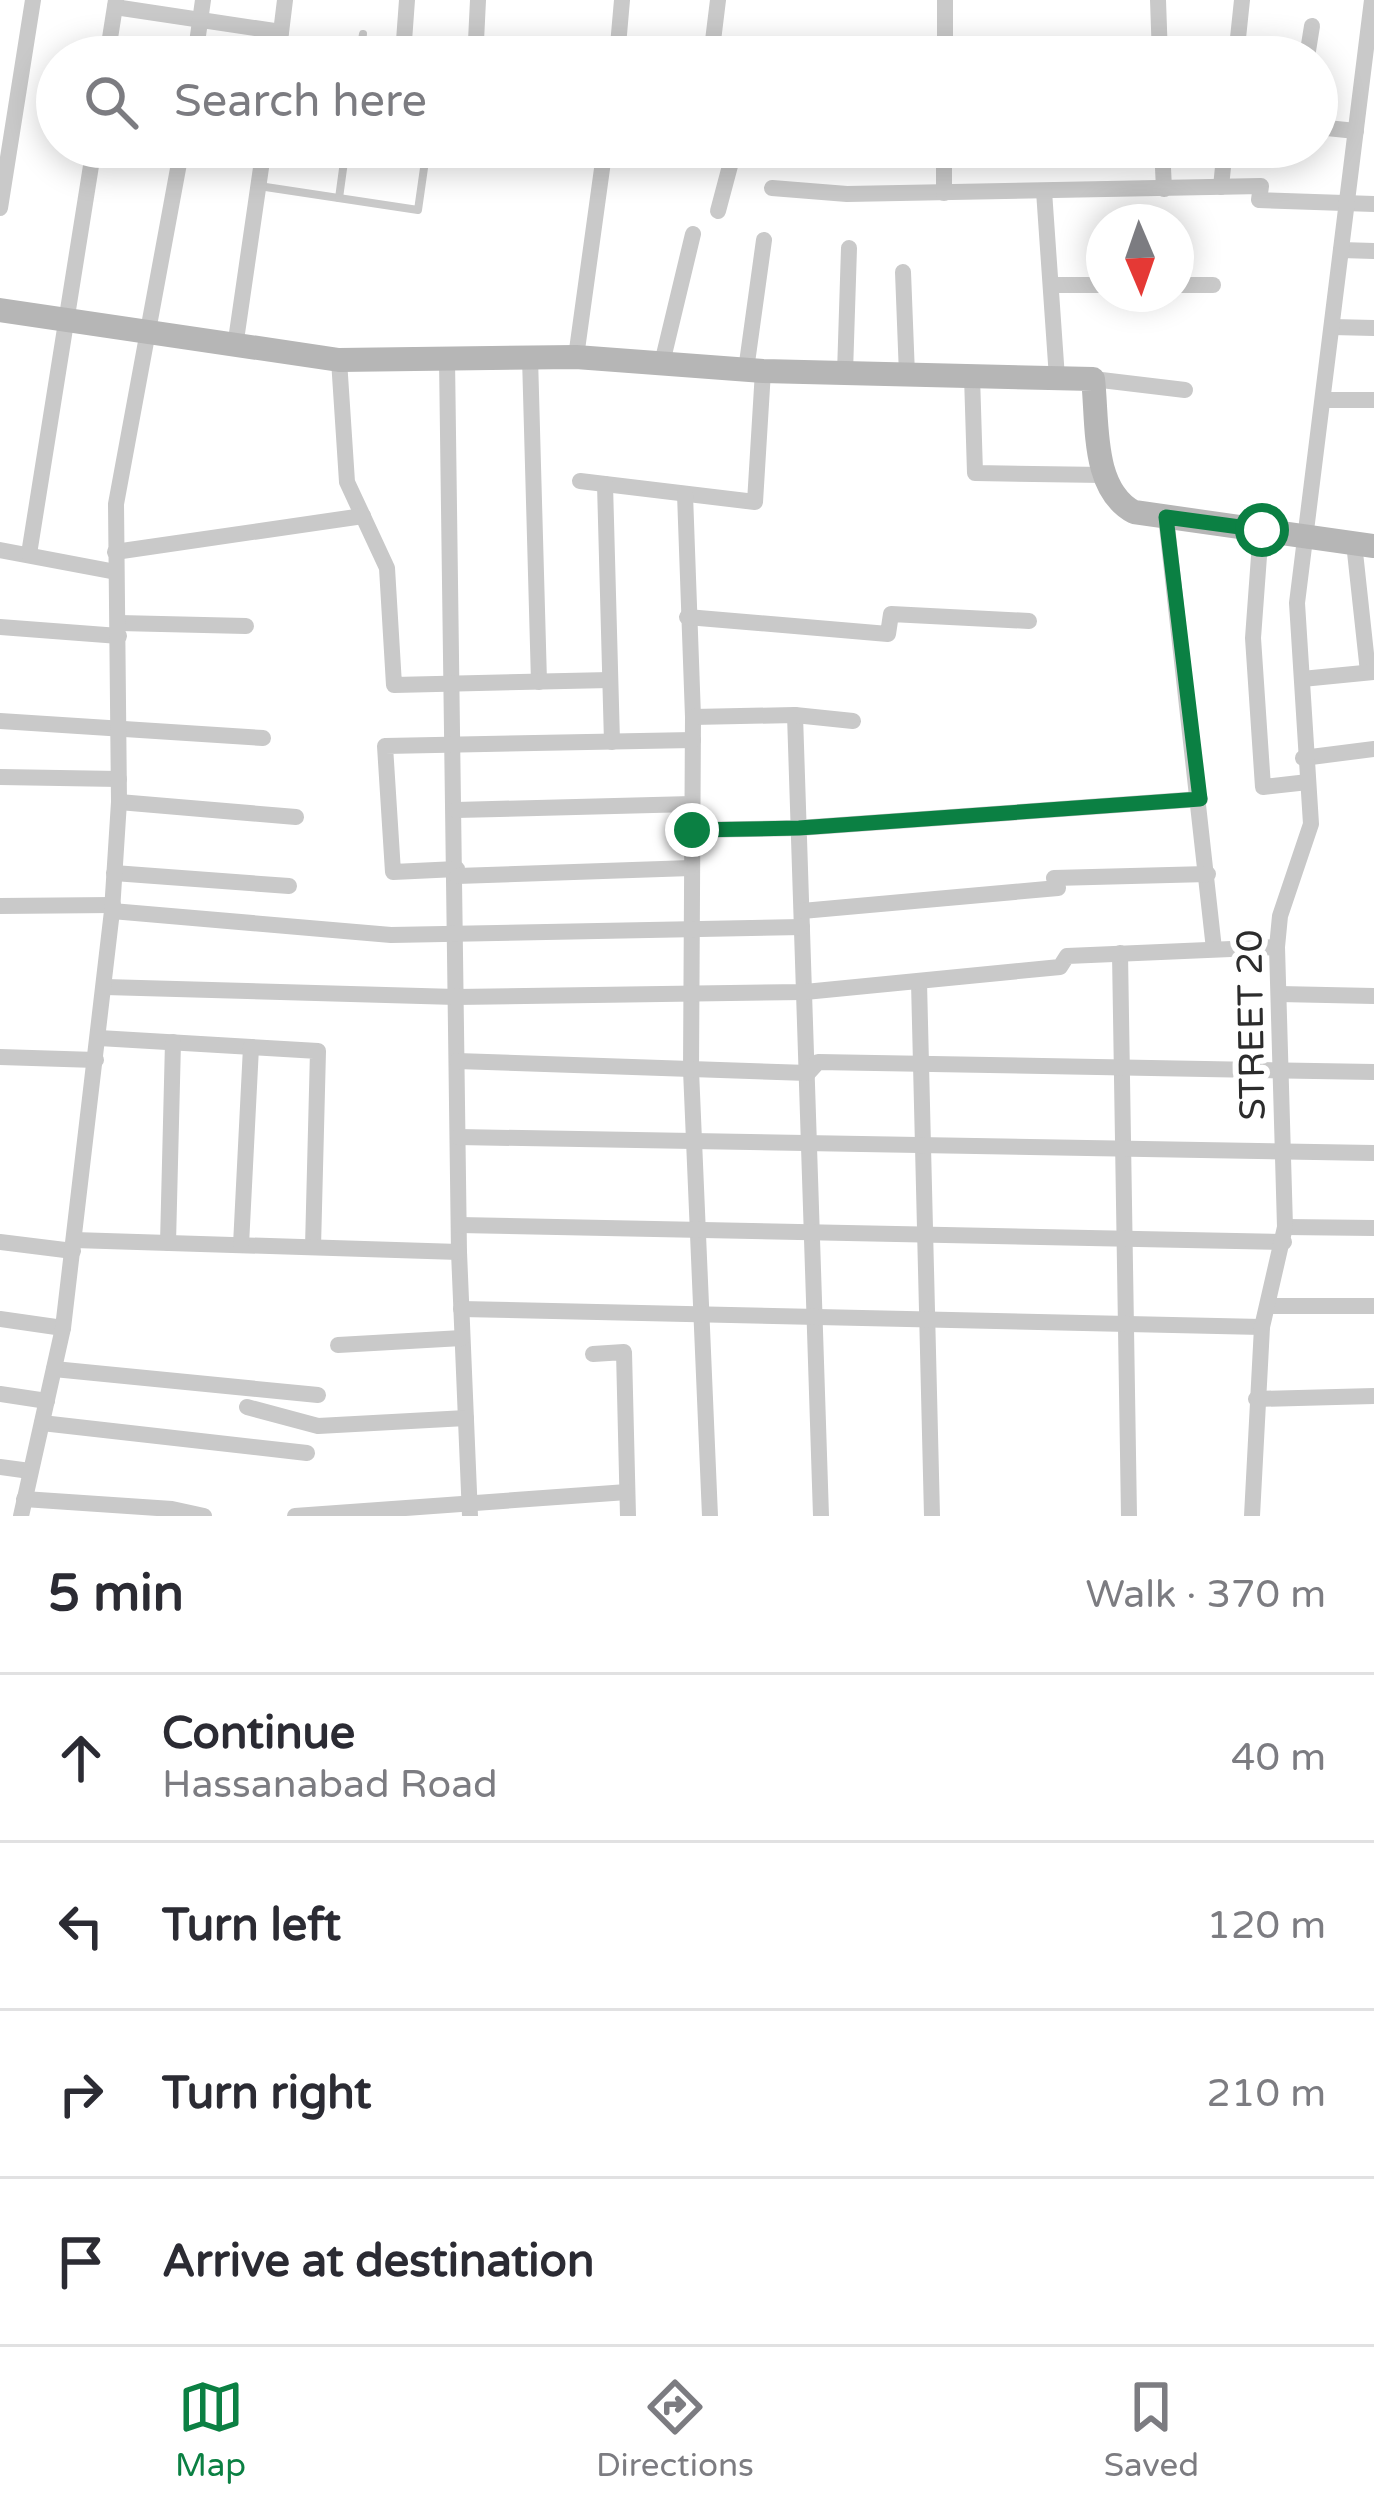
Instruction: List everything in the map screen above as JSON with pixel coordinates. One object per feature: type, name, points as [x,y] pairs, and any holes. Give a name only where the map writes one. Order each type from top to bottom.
[{"type":"street","points":[[0,208],[33,0]]},
{"type":"street","points":[[198,36],[203,0]]},
{"type":"street","points":[[281,36],[285,0]]},
{"type":"street","points":[[404,36],[406,0]]},
{"type":"street","points":[[476,36],[478,0]]},
{"type":"street","points":[[619,36],[622,0]]},
{"type":"street","points":[[714,36],[718,0]]},
{"type":"street","points":[[945,0],[945,36]]},
{"type":"street","points":[[1158,0],[1159,36]]},
{"type":"street","points":[[1238,36],[1242,0]]},
{"type":"street","name":"STREET 20","points":[[1252,1516],[1262,1327],[1284,1235],[1286,1153],[1276,947],[1280,916],[1311,824],[1303,758],[1297,604],[1347,202],[1362,123],[1372,0]]},
{"type":"street","points":[[110,36],[115,3],[281,32]]},
{"type":"street","points":[[1310,36],[1312,26]]},
{"type":"street","points":[[0,73],[21,77]]},
{"type":"street","points":[[29,554],[91,168]]},
{"type":"street","points":[[178,168],[116,504],[119,779],[105,987],[63,1328],[22,1507],[204,1516]]},
{"type":"street","points":[[236,347],[261,168]]},
{"type":"street","points":[[576,357],[602,168]]},
{"type":"street","points":[[718,211],[729,168]]},
{"type":"street","points":[[944,168],[944,193]]},
{"type":"street","points":[[1163,168],[1164,189]]},
{"type":"street","points":[[1221,187],[1223,168]]},
{"type":"street","points":[[772,188],[944,193],[1261,186],[1258,200],[1374,204]]},
{"type":"street","points":[[1044,191],[1057,378]]},
{"type":"street","points":[[662,363],[693,234]]},
{"type":"street","points":[[580,481],[755,502],[755,370],[764,240]]},
{"type":"street","points":[[845,373],[849,248]]},
{"type":"street","points":[[1341,250],[1374,251]]},
{"type":"street","points":[[903,272],[908,375]]},
{"type":"street","points":[[1051,285],[1086,285]]},
{"type":"street","points":[[1194,285],[1213,285]]},
{"type":"street","points":[[0,310],[149,336],[339,360],[576,357],[755,370],[1093,379],[1185,390]]},
{"type":"street","points":[[1332,327],[1374,328]]},
{"type":"street","points":[[530,358],[539,682]]},
{"type":"street","points":[[447,359],[459,1225],[469,1510]]},
{"type":"street","points":[[339,360],[347,482],[387,568],[394,685],[610,680]]},
{"type":"street","points":[[972,376],[975,473],[1104,475]]},
{"type":"street","points":[[1093,379],[1104,475],[1119,504],[1166,517],[1364,545],[1371,672],[1302,679]]},
{"type":"street","points":[[1324,400],[1374,400]]},
{"type":"street","points":[[605,484],[612,742]]},
{"type":"street","points":[[685,494],[693,717],[689,993],[710,1516]]},
{"type":"street","points":[[115,552],[363,516]]},
{"type":"street","points":[[1166,517],[1214,949]]},
{"type":"street","points":[[1262,530],[1253,638],[1263,787],[1308,782]]},
{"type":"street","points":[[0,550],[116,572]]},
{"type":"street","points":[[687,617],[888,634],[890,614],[1029,621]]},
{"type":"street","points":[[0,627],[246,626]]},
{"type":"street","points":[[693,717],[795,715],[853,721]]},
{"type":"street","points":[[795,715],[821,1516]]},
{"type":"street","points":[[0,721],[263,738]]},
{"type":"street","points":[[691,868],[392,872],[385,746],[693,740]]},
{"type":"street","points":[[1303,758],[1374,749]]},
{"type":"street","points":[[0,777],[119,779]]},
{"type":"street","points":[[692,830],[799,828],[1200,799]]},
{"type":"street","points":[[118,802],[296,817]]},
{"type":"street","points":[[456,810],[692,804]]},
{"type":"street","points":[[115,873],[289,886]]},
{"type":"street","points":[[0,906],[112,908],[391,935],[458,934],[802,919],[1058,888],[1054,878],[1208,874]]},
{"type":"street","points":[[105,987],[456,997],[805,992],[1060,967],[1067,956],[1276,947]]},
{"type":"street","points":[[1120,953],[1129,1516]]},
{"type":"street","points":[[920,982],[932,1516]]},
{"type":"street","points":[[1279,994],[1374,996]]},
{"type":"street","points":[[99,1038],[318,1051],[313,1247]]},
{"type":"street","points":[[168,1243],[173,1042]]},
{"type":"street","points":[[241,1245],[251,1047]]},
{"type":"street","points":[[0,1057],[96,1060]]},
{"type":"street","points":[[457,1061],[808,1073],[818,1062],[1374,1072]]},
{"type":"street","points":[[458,1137],[1374,1153]]},
{"type":"street","points":[[459,1225],[1126,1238],[1374,1228]]},
{"type":"street","points":[[0,1242],[460,1252]]},
{"type":"street","points":[[1268,1306],[1374,1306]]},
{"type":"street","points":[[461,1310],[1262,1327]]},
{"type":"street","points":[[0,1319],[63,1328]]},
{"type":"street","points":[[338,1345],[462,1338]]},
{"type":"street","points":[[593,1354],[624,1352],[628,1516]]},
{"type":"street","points":[[54,1369],[319,1395]]},
{"type":"street","points":[[0,1394],[46,1401]]},
{"type":"street","points":[[1256,1399],[1374,1396]]},
{"type":"street","points":[[247,1407],[318,1426],[466,1418]]},
{"type":"street","points":[[42,1423],[307,1453]]},
{"type":"street","points":[[0,1467],[30,1471]]},
{"type":"street","points":[[295,1516],[469,1510],[627,1492]]},
{"type":"lane","points":[[339,198],[343,168]]},
{"type":"lane","points":[[259,186],[418,210],[424,168]]},
{"type":"route","points":[[692,830],[799,828],[1200,799],[1166,517],[1262,530]]}]
